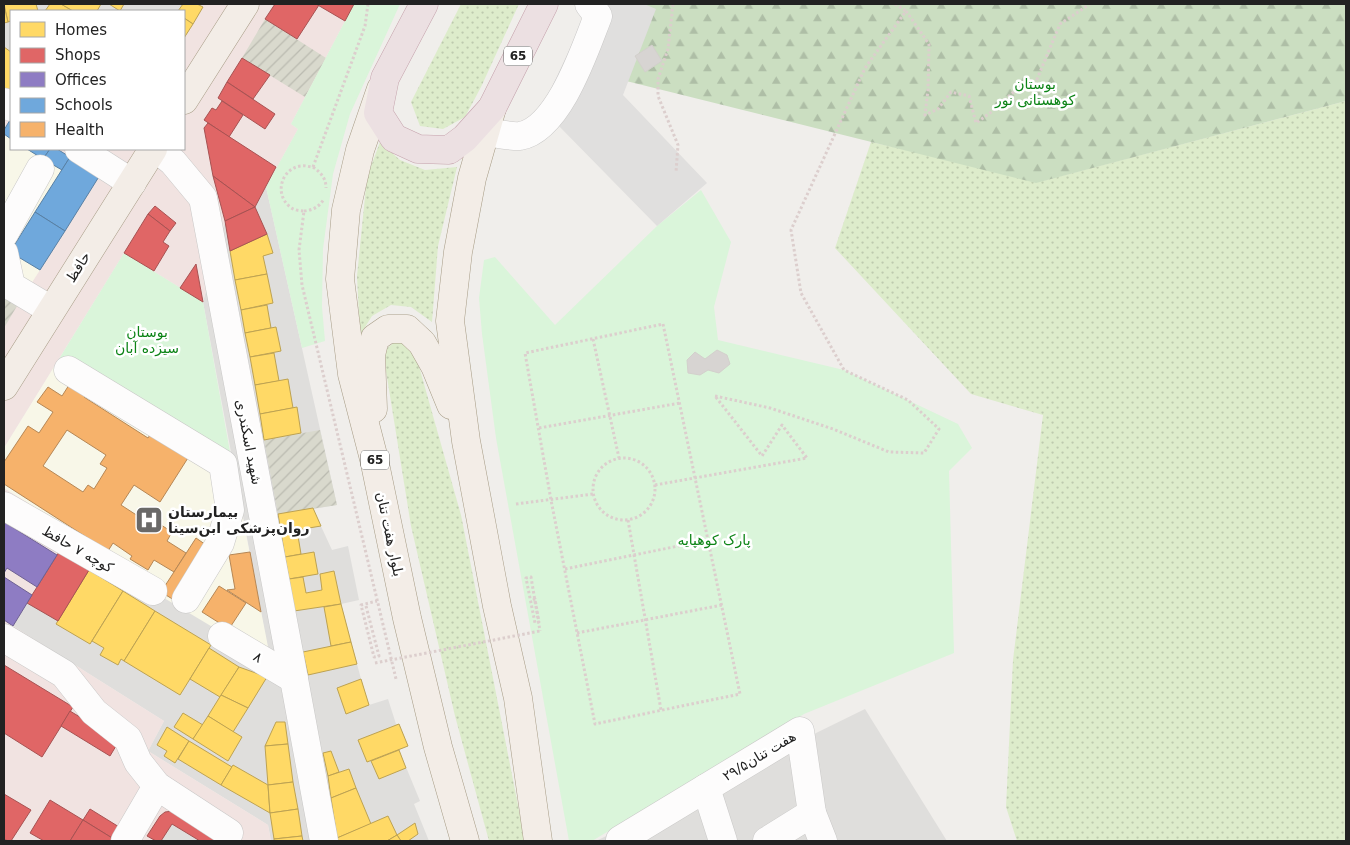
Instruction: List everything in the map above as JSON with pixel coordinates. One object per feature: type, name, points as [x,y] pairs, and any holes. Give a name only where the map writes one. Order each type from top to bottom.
[{"type":"highway","name":"65","points":[[424,4],[385,78],[378,113],[394,138],[418,149],[449,150],[489,120],[544,4]]},
{"type":"main road","points":[[186,91],[245,4]]},
{"type":"main road","name":"بلوار هفت تنان","points":[[385,78],[360,150],[346,210],[340,279],[352,374],[374,460],[407,618],[438,747],[465,841]]},
{"type":"main road","name":"65","points":[[489,120],[472,178],[458,252],[450,321],[466,441],[497,606],[518,698],[538,841]]},
{"type":"main road","name":"حافظ","points":[[4,386],[132,182],[154,150]]},
{"type":"main road","points":[[374,460],[371,355],[375,338],[388,329],[407,329],[422,343],[435,366],[466,441]]},
{"type":"street","points":[[489,120],[520,136],[539,128],[549,117],[560,102],[572,79],[598,16],[589,4]]},
{"type":"street","points":[[80,150],[132,182]]},
{"type":"street","name":"شهید اسکندری","points":[[156,150],[173,162],[202,198],[262,506],[324,841]]},
{"type":"street","points":[[4,234],[40,169]]},
{"type":"street","points":[[4,253],[12,286],[51,310]]},
{"type":"street","points":[[68,370],[223,464],[230,510],[220,543],[186,599]]},
{"type":"street","name":"کوچه ۷ حافظ","points":[[4,506],[153,591]]},
{"type":"street","points":[[230,510],[262,506]]},
{"type":"street","name":"۸","points":[[222,636],[294,679]]},
{"type":"street","points":[[4,638],[64,674],[94,712],[128,739],[138,762],[157,786],[229,833]]},
{"type":"street","name":"۲۹/۵هفت تنان","points":[[620,840],[800,731],[812,813],[823,841]]},
{"type":"street","points":[[125,841],[157,786]]},
{"type":"street","points":[[706,788],[723,841]]},
{"type":"street","points":[[767,841],[812,813]]},
{"type":"path","points":[[673,4],[668,49],[658,80],[658,96],[678,145],[676,172]]},
{"type":"path","points":[[895,4],[906,11],[929,44],[928,90],[925,116],[938,109],[951,92],[969,96],[976,123],[1017,88],[1035,84],[1060,24],[1090,4]]},
{"type":"path","points":[[655,485],[807,458],[782,425],[762,456],[715,396],[770,408],[833,429],[889,452],[924,453],[939,429],[908,400],[844,370],[801,293],[791,230],[865,68],[906,11]]},
{"type":"path","points":[[304,211],[313,210],[321,204],[326,196],[326,182],[321,172],[313,167]]},
{"type":"path","points":[[663,324],[695,478],[740,694],[595,724],[551,500],[526,353],[663,324]]},
{"type":"path","points":[[593,338],[619,458]]},
{"type":"path","points":[[539,428],[680,403]]},
{"type":"path","points":[[619,458],[629,458],[638,461],[652,474],[655,485],[655,496],[650,506],[644,514],[634,519],[612,518],[603,513],[596,504],[593,494],[593,484],[596,475],[610,461],[619,458]]},
{"type":"path","points":[[516,504],[593,494]]},
{"type":"path","points":[[628,520],[661,710]]},
{"type":"path","points":[[565,569],[708,540]]},
{"type":"path","points":[[377,601],[361,605],[363,614],[366,623],[368,631],[370,640],[372,649],[374,658],[379,656],[366,606],[362,607],[364,617],[366,626],[368,635],[371,644],[373,654],[376,663],[540,631],[539,622],[537,613],[536,604],[531,577],[526,578],[535,623],[539,622],[538,615],[536,607],[535,599],[533,600]]},
{"type":"path","points":[[578,633],[722,605]]},
{"type":"shaded area","points":[[4,4],[183,4],[179,10],[10,10],[10,93],[4,90]]},
{"type":"shaded area","points":[[183,4],[354,4],[291,124],[298,129],[255,207],[225,221],[203,302],[124,253],[4,448],[4,90],[10,93],[10,150],[185,150],[185,10],[179,10]]},
{"type":"shaded area","points":[[591,4],[644,4],[656,9],[623,95],[707,183],[657,226],[541,110]]},
{"type":"shaded area","points":[[265,19],[326,58],[305,97],[242,58]]},
{"type":"shaded area","points":[[4,134],[10,138],[10,150],[29,150],[62,170],[11,252],[40,270],[17,306],[4,297]]},
{"type":"shaded area","points":[[266,187],[337,505],[313,509],[332,550],[348,546],[359,600],[341,604],[361,679],[369,705],[388,699],[396,724],[399,724],[408,746],[399,750],[420,801],[414,804],[429,841],[271,841],[268,825],[148,751],[164,721],[13,626],[73,531],[270,661],[203,302],[225,221],[255,207]]},
{"type":"shaded area","points":[[4,297],[17,306],[4,328]]},
{"type":"shaded area","name":"بیمارستان روان‌پزشکی ابن‌سینا","points":[[59,359],[232,463],[271,662],[159,595],[164,587],[4,488],[4,448]]},
{"type":"shaded area","points":[[320,430],[337,505],[278,514],[264,440]]},
{"type":"shaded area","points":[[4,488],[73,531],[13,626],[164,721],[148,751],[268,825],[271,841],[200,841],[172,824],[161,841],[4,841]]},
{"type":"shaded area","points":[[865,709],[947,841],[596,841]]},
{"type":"shaded area","points":[[172,824],[200,841],[161,841]]},
{"type":"green space","points":[[354,4],[400,4],[350,114],[333,174],[323,249],[322,307],[325,341],[302,348],[266,187],[298,129],[291,124]]},
{"type":"green space","points":[[461,4],[519,4],[481,87],[465,117],[443,129],[420,126],[411,102]]},
{"type":"green space","name":"بوستان کوهستانی نور","points":[[634,4],[1346,4],[1346,101],[1036,183],[606,76]]},
{"type":"green space","points":[[1346,101],[1346,841],[1017,841],[1006,807],[1013,660],[1043,415],[971,394],[835,248],[871,142],[1042,181]]},
{"type":"green space","points":[[380,142],[400,160],[425,170],[457,167],[438,246],[432,322],[411,307],[391,305],[372,316],[360,335],[357,276],[367,177]]},
{"type":"green space","name":"پارک کوهپایه","points":[[701,190],[731,242],[714,307],[718,340],[844,370],[958,424],[972,448],[949,471],[954,653],[804,714],[592,841],[569,841],[496,438],[479,298],[484,260],[495,257],[555,325],[657,226]]},
{"type":"green space","name":"بوستان سیزده آبان","points":[[124,253],[203,302],[232,463],[59,359]]},
{"type":"green space","points":[[397,340],[413,345],[461,515],[525,841],[489,841],[455,716],[411,526],[386,371],[385,350]]},
{"type":"building: Homes","points":[[4,4],[36,4],[38,10],[10,10],[10,21],[8,22]]},
{"type":"building: Homes","points":[[50,4],[61,4],[71,10],[46,10]]},
{"type":"building: Homes","points":[[61,4],[101,4],[98,10],[71,10]]},
{"type":"building: Homes","points":[[109,4],[124,4],[121,10]]},
{"type":"building: Homes","points":[[183,4],[197,4],[203,7],[193,24],[185,19],[185,10],[179,10]]},
{"type":"building: Homes","points":[[4,6],[8,22],[4,23]]},
{"type":"building: Homes","points":[[185,19],[193,24],[185,36]]},
{"type":"building: Homes","points":[[4,47],[10,51],[10,93],[4,90]]},
{"type":"building: Homes","points":[[267,234],[273,253],[263,256],[267,274],[235,280],[230,251]]},
{"type":"building: Homes","points":[[267,274],[273,303],[241,310],[235,280]]},
{"type":"building: Homes","points":[[267,305],[271,328],[245,333],[241,310]]},
{"type":"building: Homes","points":[[276,327],[281,351],[250,357],[245,333]]},
{"type":"building: Homes","points":[[274,353],[279,381],[255,385],[250,357]]},
{"type":"building: Homes","points":[[288,379],[293,408],[260,414],[255,385]]},
{"type":"building: Homes","points":[[297,407],[301,433],[264,440],[260,414]]},
{"type":"building: Homes","points":[[313,508],[321,526],[297,530],[301,554],[285,557],[278,514]]},
{"type":"building: Homes","points":[[314,552],[318,574],[289,579],[285,557]]},
{"type":"building: Homes","points":[[89,570],[123,591],[90,644],[56,624]]},
{"type":"building: Homes","points":[[334,571],[341,604],[294,611],[289,579],[303,577],[306,593],[322,590],[320,574]]},
{"type":"building: Homes","points":[[123,591],[155,611],[124,661],[121,659],[118,665],[100,655],[104,648],[92,641]]},
{"type":"building: Homes","points":[[341,604],[351,642],[331,646],[324,607]]},
{"type":"building: Homes","points":[[155,611],[211,645],[180,695],[124,661]]},
{"type":"building: Homes","points":[[351,642],[357,664],[308,675],[303,652]]},
{"type":"building: Homes","points":[[209,648],[239,667],[220,697],[190,679]]},
{"type":"building: Homes","points":[[239,667],[267,677],[248,708],[221,695]]},
{"type":"building: Homes","points":[[361,679],[369,705],[346,714],[337,688]]},
{"type":"building: Homes","points":[[221,695],[248,708],[233,732],[208,716]]},
{"type":"building: Homes","points":[[183,713],[203,725],[193,739],[174,727]]},
{"type":"building: Homes","points":[[208,716],[242,737],[228,761],[193,739]]},
{"type":"building: Homes","points":[[276,722],[285,722],[288,744],[265,746]]},
{"type":"building: Homes","points":[[399,724],[408,746],[367,762],[358,740]]},
{"type":"building: Homes","points":[[167,727],[189,741],[175,763],[164,756],[167,751],[157,745]]},
{"type":"building: Homes","points":[[189,741],[232,767],[221,785],[178,759]]},
{"type":"building: Homes","points":[[288,744],[293,782],[268,785],[265,746]]},
{"type":"building: Homes","points":[[399,750],[406,768],[379,779],[371,761]]},
{"type":"building: Homes","points":[[331,751],[339,772],[328,776],[323,753]]},
{"type":"building: Homes","points":[[233,765],[268,785],[270,813],[221,785]]},
{"type":"building: Homes","points":[[349,769],[356,788],[331,798],[328,776]]},
{"type":"building: Homes","points":[[293,782],[298,809],[270,813],[268,785]]},
{"type":"building: Homes","points":[[356,788],[371,824],[337,838],[331,798]]},
{"type":"building: Homes","points":[[298,809],[302,836],[274,839],[270,813]]},
{"type":"building: Homes","points":[[388,816],[397,835],[387,841],[337,841],[337,838]]},
{"type":"building: Homes","points":[[415,823],[418,834],[408,841],[401,841],[397,835]]},
{"type":"building: Homes","points":[[397,835],[401,841],[387,841]]},
{"type":"building: Homes","points":[[302,836],[303,841],[274,841],[274,839]]},
{"type":"building: Shops","points":[[275,4],[319,5],[297,39],[265,19]]},
{"type":"building: Shops","points":[[316,4],[354,4],[345,21]]},
{"type":"building: Shops","points":[[242,58],[270,75],[253,99],[227,82]]},
{"type":"building: Shops","points":[[227,82],[275,114],[265,129],[218,98]]},
{"type":"building: Shops","points":[[222,101],[243,115],[229,137],[204,120],[212,108],[216,110]]},
{"type":"building: Shops","points":[[208,123],[276,167],[255,207],[213,176],[204,128]]},
{"type":"building: Shops","points":[[213,176],[255,207],[225,221]]},
{"type":"building: Shops","points":[[155,206],[176,223],[170,231],[148,214]]},
{"type":"building: Shops","points":[[255,207],[267,234],[230,251],[225,221]]},
{"type":"building: Shops","points":[[148,214],[170,231],[163,242],[169,246],[154,271],[124,253]]},
{"type":"building: Shops","points":[[196,264],[203,302],[180,288]]},
{"type":"building: Shops","points":[[59,552],[89,570],[58,621],[27,603]]},
{"type":"building: Shops","points":[[4,665],[73,707],[42,757],[4,733]]},
{"type":"building: Shops","points":[[70,711],[119,741],[110,756],[61,726]]},
{"type":"building: Shops","points":[[4,794],[31,810],[11,841],[4,839]]},
{"type":"building: Shops","points":[[50,800],[83,820],[70,841],[44,841],[30,833]]},
{"type":"building: Shops","points":[[90,809],[124,830],[117,841],[83,820]]},
{"type":"building: Shops","points":[[173,811],[217,835],[214,841],[200,841],[172,824],[161,841],[156,841],[147,836],[160,816],[165,812]]},
{"type":"building: Shops","points":[[83,820],[117,841],[70,841]]},
{"type":"building: Offices","points":[[4,522],[57,555],[37,587],[7,568],[4,573]]},
{"type":"building: Offices","points":[[4,577],[32,595],[13,626],[4,620]]},
{"type":"building: Schools","points":[[10,120],[10,138],[4,134],[4,130]]},
{"type":"building: Schools","points":[[29,150],[49,150],[43,159]]},
{"type":"building: Schools","points":[[49,150],[59,150],[70,157],[62,170],[43,159]]},
{"type":"building: Schools","points":[[70,157],[100,175],[65,231],[35,212]]},
{"type":"building: Schools","points":[[35,212],[65,231],[40,270],[10,252]]},
{"type":"building: Health","points":[[69,385],[86,395],[84,397],[148,438],[155,427],[193,450],[160,502],[134,485],[121,505],[155,527],[158,523],[172,532],[167,541],[186,553],[174,572],[154,560],[148,570],[130,559],[132,556],[113,543],[108,551],[4,484],[4,462],[28,426],[39,433],[53,412],[37,402],[48,387],[62,396]],"holes":[[[67,430],[106,455],[100,464],[107,468],[94,489],[88,485],[83,492],[43,466]]]},
{"type":"building: Health","points":[[196,538],[209,547],[174,600],[161,592]]},
{"type":"building: Health","points":[[250,552],[261,612],[227,590],[235,589],[229,555]]},
{"type":"building: Health","points":[[219,586],[246,603],[229,629],[202,612]]},
{"type":"building: Other","points":[[652,45],[662,61],[645,72],[635,56]]},
{"type":"building: Other","points":[[717,350],[727,355],[730,364],[719,373],[708,370],[700,375],[688,373],[687,360],[695,352],[705,359]]},
{"type":"place","name":"بیمارستان روان‌پزشکی ابن‌سینا","points":[[149,520]]}]
